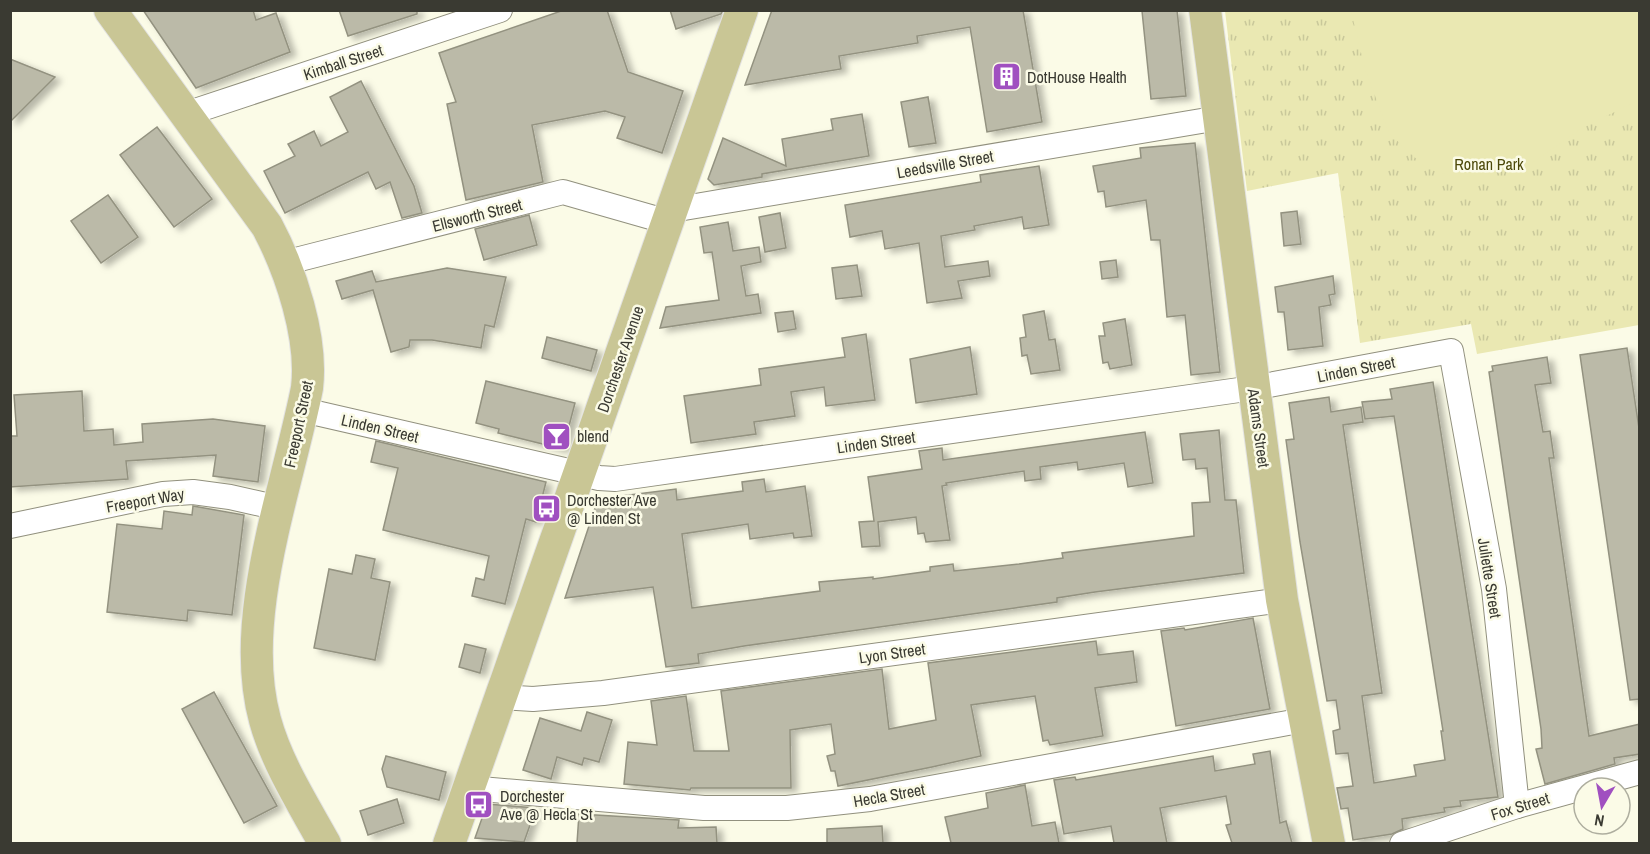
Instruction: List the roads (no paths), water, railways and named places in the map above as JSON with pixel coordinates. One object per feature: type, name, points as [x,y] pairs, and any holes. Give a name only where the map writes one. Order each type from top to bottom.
[{"type":"main road","name":"Dorchester Avenue","points":[[449,843],[742,10]]},
{"type":"main road","name":"Adams Street","points":[[1205,10],[1282,600],[1329,843]]},
{"type":"main road","name":"Freeport Street","points":[[114,11],[267,226],[284,263],[307,342],[309,377],[303,410],[266,566],[261,611],[259,687],[271,740],[325,843]]},
{"type":"street","name":"Kimball Street","points":[[186,114],[500,10]]},
{"type":"street","name":"Leedsville Street","points":[[670,216],[1219,118]]},
{"type":"street","name":"Ellsworth Street","points":[[284,263],[563,192],[670,216]]},
{"type":"street","name":"Linden Street","points":[[303,410],[579,474],[615,479],[1253,388],[1451,351]]},
{"type":"street","name":"Juliette Street","points":[[1451,351],[1494,589],[1517,806]]},
{"type":"street","name":"Freeport Way","points":[[10,526],[163,494],[193,492],[230,496],[279,508]]},
{"type":"street","name":"Lyon Street","points":[[501,697],[533,699],[603,693],[1282,600]]},
{"type":"street","name":"Hecla Street","points":[[469,788],[704,808],[787,808],[870,799],[1304,720]]},
{"type":"street","name":"Fox Street","points":[[1402,843],[1517,806],[1640,772]]},
{"type":"place","name":"DotHouse Health","points":[[1006,77]]},
{"type":"place","name":"blend","points":[[556,436]]},
{"type":"place","name":"Dorchester Ave @ Linden St","points":[[546,509]]},
{"type":"place","name":"Dorchester Ave @ Hecla St","points":[[479,805]]},
{"type":"park label","name":"Ronan Park","points":[[1489,164]]}]
